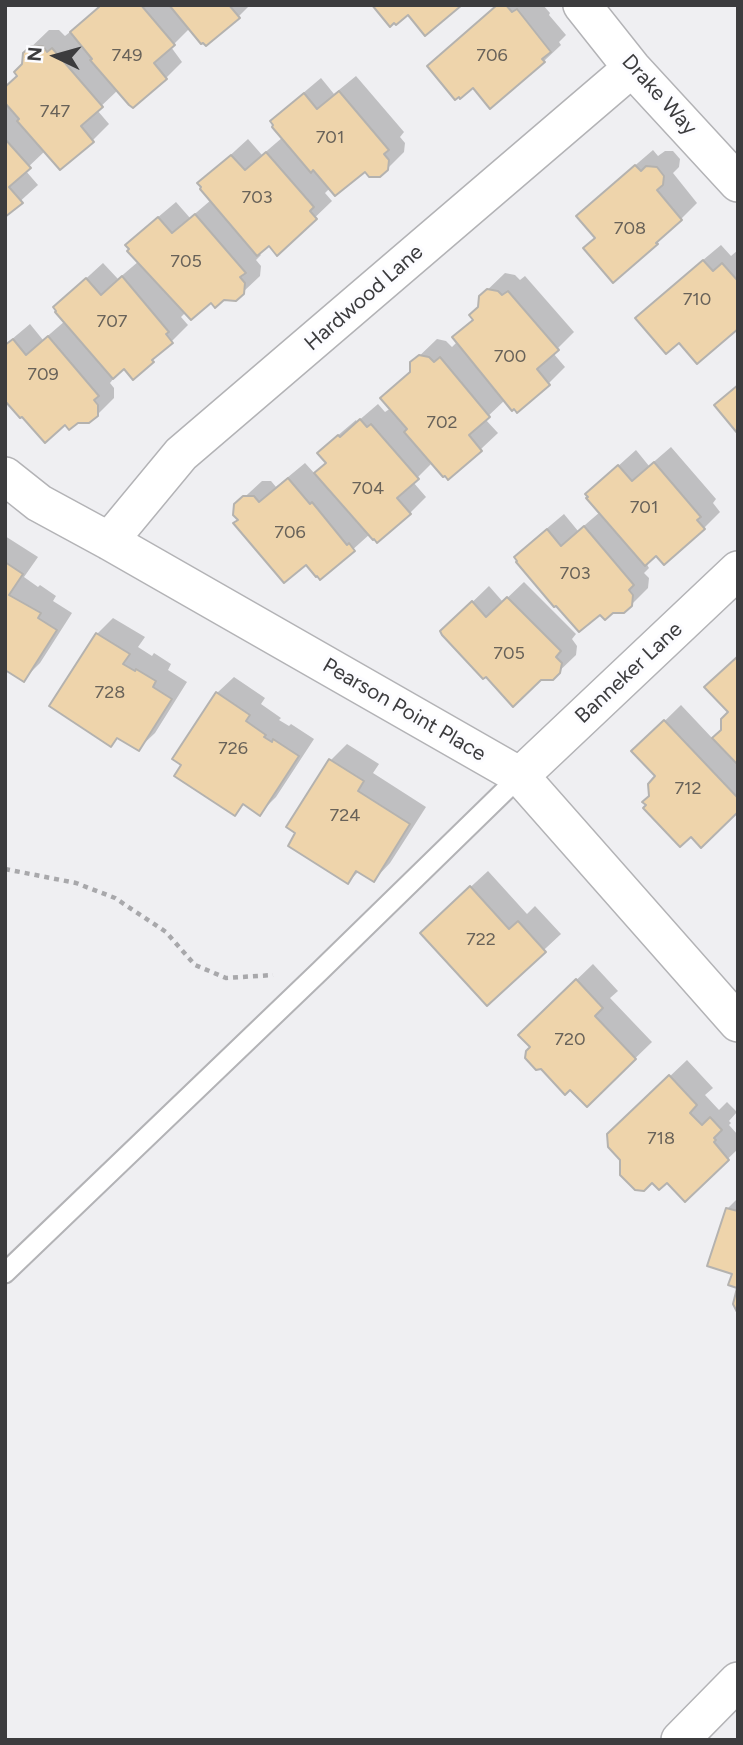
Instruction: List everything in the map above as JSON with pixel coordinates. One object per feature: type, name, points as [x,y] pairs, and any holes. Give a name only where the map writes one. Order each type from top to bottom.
[{"type":"street","name":"Drake Way","points":[[582,5],[632,68],[738,183]]},
{"type":"street","name":"Hardwood Lane","points":[[110,541],[181,454],[632,68]]},
{"type":"street","name":"Pearson Point Place","points":[[5,476],[39,503],[520,776],[738,1023]]},
{"type":"street","name":"Banneker Lane","points":[[520,776],[738,570]]},
{"type":"street","points":[[680,1740],[738,1681]]},
{"type":"lane","points":[[5,1273],[520,776]]},
{"type":"path","points":[[5,869],[76,883],[115,898],[166,932],[195,965],[226,978],[320,971]]},
{"type":"building","points":[[98,5],[141,5],[175,45],[154,63],[167,79],[133,108],[90,60],[92,59],[70,32],[99,7]]},
{"type":"building","points":[[169,5],[229,5],[240,18],[206,46],[201,44]]},
{"type":"building","points":[[372,5],[462,5],[425,36],[408,15],[390,27]]},
{"type":"building","points":[[497,5],[506,5],[512,12],[517,9],[551,52],[542,59],[545,62],[490,109],[473,88],[455,100],[427,66]]},
{"type":"building","points":[[31,46],[43,46],[47,52],[52,48],[103,107],[81,126],[94,142],[60,170],[17,121],[19,119],[5,103],[5,87],[17,76],[14,72],[22,64],[23,53]]},
{"type":"building","points":[[339,91],[389,150],[384,154],[389,160],[388,170],[380,177],[369,177],[365,172],[335,196],[313,170],[311,173],[272,127],[270,121],[304,93],[317,109]]},
{"type":"building","points":[[5,139],[31,168],[9,187],[23,203],[5,217]]},
{"type":"building","points":[[266,152],[314,207],[310,211],[317,219],[277,256],[269,246],[257,256],[197,183],[231,155],[245,170]]},
{"type":"building","points":[[635,165],[641,171],[646,166],[657,167],[664,176],[663,185],[657,190],[682,220],[613,283],[583,248],[595,238],[576,216]]},
{"type":"building","points":[[195,214],[246,273],[240,277],[245,283],[244,294],[236,301],[224,300],[215,308],[211,303],[191,320],[127,251],[129,249],[125,245],[158,217],[172,233]]},
{"type":"building","points":[[703,260],[713,271],[722,263],[738,281],[738,329],[697,364],[679,343],[666,354],[635,318]]},
{"type":"building","points":[[122,276],[169,332],[166,334],[173,343],[133,380],[124,369],[113,379],[53,307],[86,278],[101,295]]},
{"type":"building","points":[[487,289],[498,291],[502,295],[508,291],[559,350],[537,369],[550,385],[517,413],[514,409],[512,411],[452,337],[473,320],[469,315],[478,307],[479,296]]},
{"type":"building","points":[[48,336],[99,396],[94,400],[98,405],[98,416],[89,423],[78,423],[69,430],[65,425],[45,443],[5,401],[5,345],[13,339],[26,355]]},
{"type":"building","points":[[419,355],[429,357],[434,362],[440,357],[490,417],[469,435],[482,451],[448,480],[404,432],[407,429],[380,398],[410,372],[410,362]]},
{"type":"building","points":[[738,385],[738,434],[714,405]]},
{"type":"building","points":[[360,419],[367,427],[371,424],[419,479],[397,498],[411,514],[377,543],[314,473],[326,463],[317,453]]},
{"type":"building","points":[[654,462],[701,517],[697,520],[705,529],[664,565],[656,556],[645,566],[585,494],[618,465],[632,481]]},
{"type":"building","points":[[288,478],[355,551],[320,580],[306,565],[284,583],[233,523],[238,520],[233,515],[234,504],[243,496],[254,496],[259,502]]},
{"type":"building","points":[[584,526],[634,585],[629,590],[633,595],[632,606],[624,613],[613,613],[605,620],[600,615],[579,632],[556,606],[554,607],[514,557],[547,529],[561,546]]},
{"type":"building","points":[[5,562],[23,574],[9,595],[41,613],[38,618],[57,630],[24,682],[5,670]]},
{"type":"building","points":[[507,597],[561,651],[556,657],[562,663],[560,673],[553,680],[541,680],[513,707],[486,677],[483,679],[440,631],[472,601],[486,617]]},
{"type":"building","points":[[96,633],[130,654],[123,664],[156,681],[153,687],[172,699],[139,751],[117,738],[111,747],[49,706]]},
{"type":"building","points":[[737,657],[738,765],[712,738],[721,730],[721,719],[728,712],[704,687]]},
{"type":"building","points":[[216,692],[250,715],[246,721],[266,735],[264,737],[272,742],[273,739],[299,756],[260,816],[243,804],[235,816],[174,776],[181,765],[172,759]]},
{"type":"building","points":[[664,720],[738,798],[738,812],[701,848],[691,837],[680,847],[643,808],[646,805],[642,802],[649,796],[648,784],[655,776],[631,751]]},
{"type":"building","points":[[329,759],[364,781],[358,791],[410,824],[374,882],[356,871],[348,884],[288,846],[295,833],[286,827]]},
{"type":"building","points":[[470,886],[509,929],[518,921],[546,952],[487,1006],[420,933]]},
{"type":"building","points":[[576,979],[603,1008],[595,1016],[636,1059],[587,1107],[570,1090],[565,1095],[541,1069],[536,1070],[525,1058],[530,1047],[518,1035]]},
{"type":"building","points":[[669,1075],[697,1105],[690,1113],[702,1125],[710,1117],[722,1130],[714,1138],[714,1142],[729,1160],[685,1202],[667,1183],[659,1190],[652,1183],[644,1191],[635,1190],[620,1175],[620,1160],[608,1147],[607,1134]]},
{"type":"building","points":[[726,1208],[738,1211],[738,1314],[733,1304],[737,1288],[728,1285],[732,1274],[707,1266]]}]
